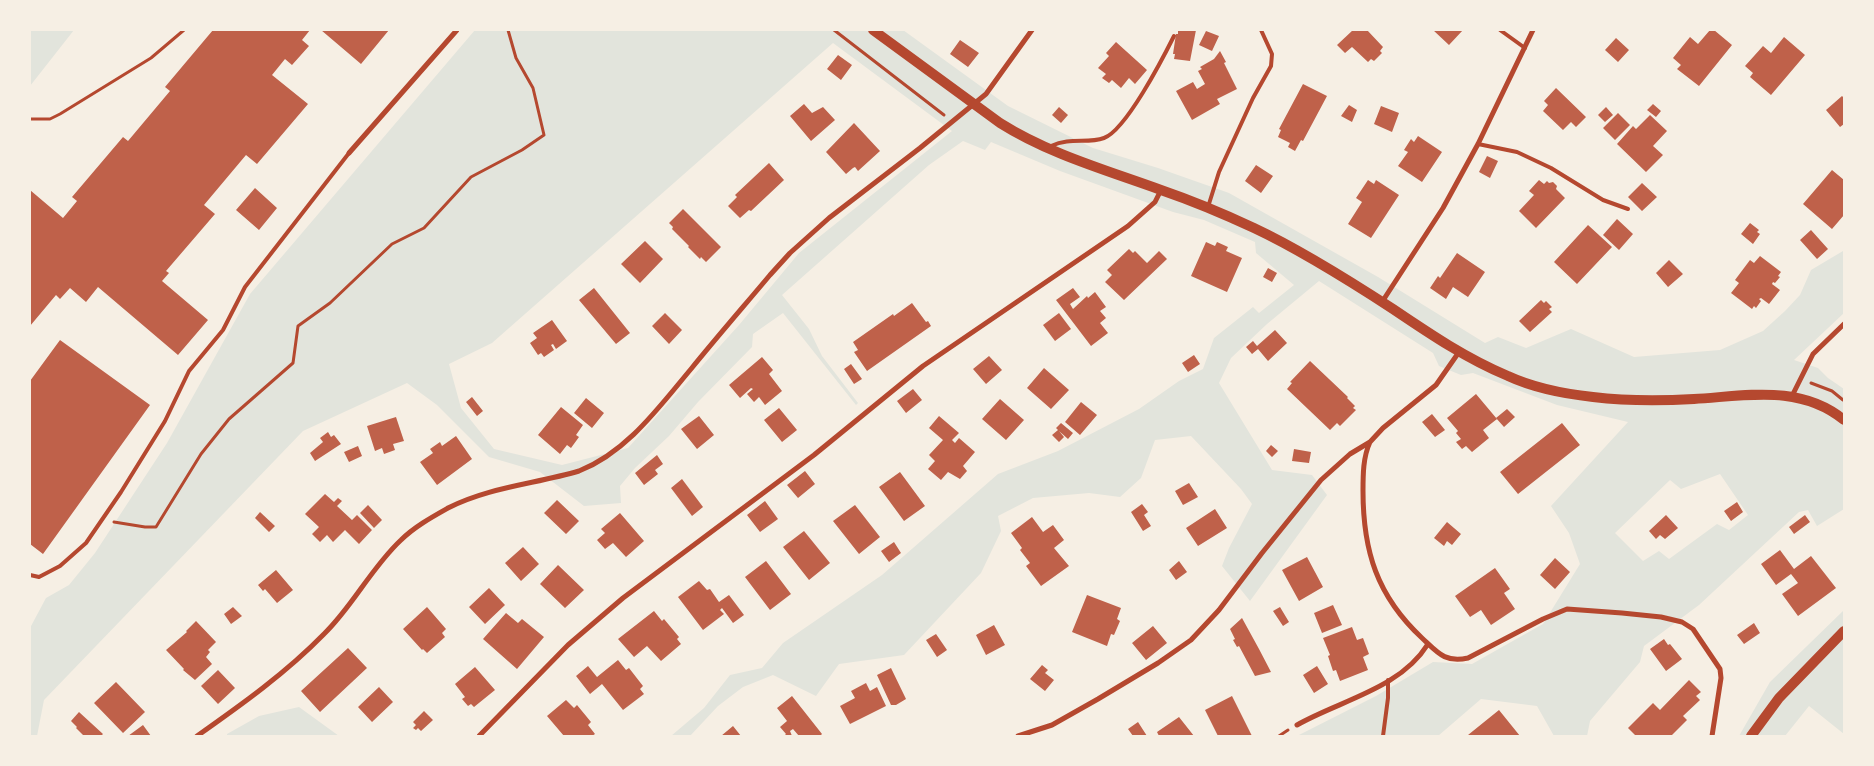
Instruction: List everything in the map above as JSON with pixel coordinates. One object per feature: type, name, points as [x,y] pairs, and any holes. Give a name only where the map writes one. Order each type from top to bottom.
[{"type":"main road","points":[[873,30],[973,104],[1020,136],[1093,167],[1208,207],[1257,229],[1382,302],[1460,351],[1510,377],[1563,392],[1594,398],[1658,401],[1762,394],[1792,396],[1812,401],[1844,420]]},
{"type":"main road","points":[[1751,736],[1779,698],[1844,631]]},
{"type":"street","points":[[348,154],[457,30]]},
{"type":"street","points":[[197,736],[289,668],[320,639],[389,552],[410,531],[448,508],[470,499],[505,488],[579,471],[589,467],[617,449],[646,422],[790,253],[829,218],[953,122],[986,94],[1032,30]]},
{"type":"street","points":[[1382,302],[1442,208],[1478,144],[1533,30]]},
{"type":"street","points":[[479,736],[568,645],[623,598],[814,455],[923,366],[1128,226],[1155,202],[1161,190]]},
{"type":"street","points":[[1792,396],[1813,354],[1844,324]]},
{"type":"street","points":[[1018,736],[1052,724],[1098,699],[1158,664],[1191,640],[1219,610],[1321,480],[1350,454],[1370,442],[1383,428],[1436,385],[1460,351]]},
{"type":"street","points":[[1370,442],[1363,473],[1363,518],[1370,557],[1379,582],[1393,607],[1409,627],[1444,658],[1456,660],[1468,658],[1543,619],[1567,609],[1661,616],[1682,622],[1693,629],[1720,669],[1721,678],[1712,736]]},
{"type":"street","points":[[1297,725],[1311,717],[1351,701],[1388,680],[1413,664],[1428,644]]},
{"type":"lane","points":[[1208,207],[1219,172],[1253,98],[1272,66],[1272,54],[1261,30]]},
{"type":"lane","points":[[1500,30],[1525,48]]},
{"type":"lane","points":[[1047,148],[1062,141],[1099,139],[1114,132],[1133,109],[1174,36]]},
{"type":"lane","points":[[1478,144],[1517,152],[1551,168],[1603,200],[1628,209]]},
{"type":"lane","points":[[30,574],[39,577],[60,566],[86,543],[165,421],[189,371],[223,330],[244,288],[348,154]]},
{"type":"lane","points":[[1383,736],[1388,698],[1388,680]]},
{"type":"path","points":[[30,119],[50,120],[151,58],[184,30]]},
{"type":"path","points":[[102,520],[156,527],[201,454],[229,419],[293,363],[298,326],[330,302],[392,244],[424,228],[471,177],[522,150],[544,135],[533,88],[516,58],[508,30]]},
{"type":"path","points":[[834,30],[953,122]]},
{"type":"path","points":[[1800,379],[1832,391],[1844,400]]},
{"type":"shaded area","points":[[30,30],[74,30],[30,86]]},
{"type":"shaded area","points":[[475,30],[903,30],[1008,106],[1093,148],[1229,193],[1378,277],[1485,343],[1498,337],[1526,348],[1571,329],[1634,357],[1720,350],[1763,331],[1800,295],[1811,270],[1843,251],[1844,313],[1794,360],[1818,368],[1844,389],[1844,509],[1817,526],[1808,510],[1799,512],[1699,605],[1644,646],[1640,662],[1590,721],[1587,736],[1554,736],[1537,706],[1481,699],[1438,736],[1297,736],[1376,696],[1433,662],[1472,664],[1543,624],[1580,564],[1569,533],[1551,506],[1628,422],[1557,405],[1473,373],[1461,375],[1439,366],[1433,353],[1319,281],[1267,324],[1231,358],[1219,383],[1272,470],[1312,475],[1327,495],[1250,601],[1222,566],[1229,548],[1252,504],[1241,489],[1191,436],[1155,440],[1141,478],[1120,497],[1089,493],[1033,498],[998,516],[1001,531],[981,573],[904,655],[839,664],[816,696],[773,675],[743,687],[718,706],[690,736],[671,736],[704,708],[730,675],[762,668],[783,643],[882,575],[998,474],[1058,451],[1139,409],[1179,381],[1203,369],[1214,338],[1253,307],[1259,313],[1294,285],[1256,253],[1255,242],[1204,220],[1173,212],[1060,171],[991,142],[985,150],[963,141],[929,165],[782,295],[809,329],[822,356],[858,403],[856,405],[783,313],[753,334],[752,347],[698,402],[669,436],[635,468],[620,486],[621,503],[584,506],[540,472],[489,457],[437,405],[407,383],[303,431],[44,700],[37,736],[30,736],[30,628],[46,598],[69,585],[95,553],[167,443],[250,294]],"holes":[[[833,43],[952,131],[799,253],[739,325],[628,448],[562,465],[494,449],[461,408],[449,364],[492,343]],[[1720,474],[1748,515],[1729,530],[1717,524],[1669,559],[1659,551],[1643,561],[1615,533],[1670,480],[1681,489]]]},
{"type":"shaded area","points":[[1844,610],[1844,734],[1809,706],[1785,736],[1739,736],[1770,682]]},
{"type":"shaded area","points":[[299,707],[339,736],[227,736],[227,734],[259,716]]},
{"type":"building","points":[[213,30],[310,30],[302,40],[309,46],[292,65],[285,59],[272,75],[308,104],[257,164],[246,155],[204,205],[215,214],[166,271],[169,273],[162,281],[208,320],[178,355],[98,287],[86,302],[70,288],[60,299],[56,295],[30,326],[30,190],[63,218],[77,201],[72,197],[123,137],[128,141],[170,91],[165,87]]},
{"type":"building","points":[[321,30],[389,30],[361,64]]},
{"type":"building","points":[[1178,30],[1196,30],[1190,61],[1174,59],[1175,54],[1173,54]]},
{"type":"building","points":[[1353,30],[1367,30],[1383,47],[1380,51],[1382,53],[1374,61],[1371,59],[1368,62],[1352,47],[1345,53],[1337,45]]},
{"type":"building","points":[[1433,30],[1463,30],[1449,45]]},
{"type":"building","points":[[1710,30],[1714,30],[1732,45],[1699,86],[1677,69],[1681,65],[1673,58],[1690,37],[1698,44]]},
{"type":"building","points":[[1206,31],[1219,36],[1212,51],[1199,45]]},
{"type":"building","points":[[1784,37],[1805,55],[1771,95],[1750,77],[1753,73],[1745,66],[1763,46],[1771,53]]},
{"type":"building","points":[[1616,38],[1629,50],[1618,62],[1605,50]]},
{"type":"building","points":[[960,40],[979,53],[968,67],[950,54]]},
{"type":"building","points":[[1116,42],[1147,70],[1135,84],[1129,78],[1121,88],[1112,80],[1109,83],[1102,78],[1106,74],[1098,68],[1109,56],[1106,53]]},
{"type":"building","points":[[1220,51],[1237,89],[1217,99],[1220,104],[1192,120],[1176,91],[1193,82],[1197,89],[1205,84],[1198,71],[1202,69],[1200,67],[1214,59]]},
{"type":"building","points":[[838,55],[852,65],[841,80],[827,69]]},
{"type":"building","points":[[1303,84],[1327,96],[1303,141],[1301,140],[1295,151],[1288,147],[1290,143],[1278,137],[1281,130],[1279,129]]},
{"type":"building","points":[[1556,88],[1586,117],[1576,127],[1571,122],[1563,130],[1543,111],[1548,105],[1544,101]]},
{"type":"building","points":[[1842,96],[1844,98],[1844,124],[1840,127],[1826,110]]},
{"type":"building","points":[[804,104],[812,113],[823,107],[835,120],[811,141],[790,116]]},
{"type":"building","points":[[1653,104],[1661,111],[1656,117],[1647,110]]},
{"type":"building","points":[[1349,105],[1357,110],[1352,122],[1341,116]]},
{"type":"building","points":[[1381,106],[1399,113],[1392,132],[1374,124]]},
{"type":"building","points":[[1059,107],[1068,115],[1061,123],[1052,115]]},
{"type":"building","points":[[1606,107],[1613,115],[1605,122],[1598,115]]},
{"type":"building","points":[[1618,113],[1630,125],[1615,140],[1603,128]]},
{"type":"building","points":[[1650,115],[1667,131],[1653,146],[1663,155],[1646,172],[1617,144],[1633,126],[1636,129]]},
{"type":"building","points":[[854,123],[880,151],[858,171],[855,167],[846,174],[826,152]]},
{"type":"building","points":[[1418,136],[1442,152],[1422,182],[1398,166],[1408,152],[1404,150],[1411,139],[1414,142]]},
{"type":"building","points":[[1487,156],[1498,161],[1490,178],[1479,172]]},
{"type":"building","points":[[769,163],[784,180],[751,211],[749,210],[740,218],[728,206],[737,197],[735,195]]},
{"type":"building","points":[[1256,165],[1273,176],[1261,193],[1245,181]]},
{"type":"building","points":[[1832,170],[1844,180],[1844,215],[1832,229],[1803,204]]},
{"type":"building","points":[[1368,180],[1374,184],[1376,180],[1399,195],[1371,238],[1348,224],[1362,202],[1356,198]]},
{"type":"building","points":[[1539,180],[1544,184],[1547,181],[1549,183],[1553,182],[1557,186],[1556,189],[1565,198],[1536,228],[1519,211],[1534,195],[1529,191]]},
{"type":"building","points":[[1642,183],[1657,197],[1642,211],[1628,197]]},
{"type":"building","points":[[255,188],[277,208],[259,230],[236,210]]},
{"type":"building","points":[[683,209],[721,247],[706,262],[701,257],[700,259],[688,247],[669,223]]},
{"type":"building","points":[[1617,219],[1633,234],[1619,250],[1603,235]]},
{"type":"building","points":[[1750,223],[1759,230],[1757,232],[1760,234],[1753,244],[1741,234]]},
{"type":"building","points":[[1588,225],[1612,247],[1577,284],[1554,262]]},
{"type":"building","points":[[1811,230],[1828,249],[1817,259],[1800,240]]},
{"type":"building","points":[[645,241],[663,259],[640,283],[621,264]]},
{"type":"building","points":[[1206,242],[1215,246],[1217,242],[1228,247],[1226,251],[1242,258],[1227,292],[1191,276]]},
{"type":"building","points":[[1129,249],[1133,253],[1135,251],[1147,263],[1159,251],[1167,259],[1124,300],[1105,282],[1112,275],[1107,270]]},
{"type":"building","points":[[1457,253],[1485,272],[1468,297],[1453,287],[1446,299],[1430,288],[1438,276],[1440,278]]},
{"type":"building","points":[[1760,256],[1781,272],[1778,276],[1780,277],[1772,284],[1780,290],[1769,304],[1761,298],[1756,308],[1754,306],[1752,309],[1731,293],[1739,283],[1735,280],[1750,260],[1754,263]]},
{"type":"building","points":[[1669,260],[1683,274],[1668,287],[1656,273]]},
{"type":"building","points":[[1268,268],[1277,273],[1272,282],[1263,277]]},
{"type":"building","points":[[594,288],[630,333],[616,344],[579,300]]},
{"type":"building","points":[[1073,288],[1080,297],[1070,304],[1073,309],[1087,296],[1088,298],[1095,292],[1106,307],[1100,311],[1106,318],[1100,323],[1108,333],[1091,346],[1056,300]]},
{"type":"building","points":[[1541,300],[1544,303],[1546,301],[1552,307],[1549,309],[1552,312],[1530,332],[1519,321]]},
{"type":"building","points":[[912,303],[931,326],[867,371],[854,352],[858,350],[853,342]]},
{"type":"building","points":[[665,313],[682,330],[669,344],[652,326]]},
{"type":"building","points":[[1059,313],[1071,329],[1055,341],[1043,325]]},
{"type":"building","points":[[552,320],[567,341],[556,349],[553,344],[551,345],[554,350],[544,357],[541,353],[538,355],[530,343],[537,338],[533,333]]},
{"type":"building","points":[[1275,330],[1287,343],[1268,361],[1258,349],[1252,354],[1246,347],[1253,341],[1257,346]]},
{"type":"building","points":[[60,340],[150,405],[43,554],[30,544],[30,381]]},
{"type":"building","points":[[1194,355],[1200,364],[1188,372],[1182,363]]},
{"type":"building","points":[[989,356],[1002,370],[986,384],[973,369]]},
{"type":"building","points":[[762,357],[773,370],[769,374],[782,391],[765,405],[759,397],[754,402],[747,394],[753,389],[751,388],[740,398],[729,385]]},
{"type":"building","points":[[1310,361],[1355,406],[1353,408],[1356,410],[1340,426],[1337,423],[1330,430],[1287,389],[1292,383],[1290,382]]},
{"type":"building","points":[[851,364],[862,379],[854,384],[844,369]]},
{"type":"building","points":[[1044,368],[1069,390],[1051,409],[1027,388]]},
{"type":"building","points":[[913,389],[922,400],[906,413],[897,401]]},
{"type":"building","points":[[1476,394],[1497,419],[1483,430],[1489,438],[1472,452],[1466,446],[1462,449],[1456,442],[1461,439],[1456,433],[1458,431],[1447,418]]},
{"type":"building","points":[[472,397],[483,411],[477,416],[466,402]]},
{"type":"building","points":[[586,398],[604,413],[592,428],[574,413]]},
{"type":"building","points":[[1000,399],[1024,420],[1006,440],[982,419]]},
{"type":"building","points":[[1081,402],[1097,415],[1080,435],[1065,422]]},
{"type":"building","points":[[561,407],[583,425],[576,435],[579,437],[571,448],[567,445],[560,454],[538,435]]},
{"type":"building","points":[[779,408],[797,430],[782,442],[764,420]]},
{"type":"building","points":[[1507,409],[1515,417],[1504,427],[1496,418]]},
{"type":"building","points":[[1432,414],[1445,430],[1435,437],[1422,422]]},
{"type":"building","points":[[699,416],[714,435],[697,449],[681,429]]},
{"type":"building","points":[[939,416],[959,433],[952,440],[955,443],[959,438],[975,452],[963,466],[967,471],[960,479],[948,472],[941,480],[928,469],[935,461],[929,455],[943,440],[929,428]]},
{"type":"building","points":[[396,417],[404,441],[393,444],[395,450],[384,454],[382,448],[375,451],[367,426]]},
{"type":"building","points":[[1061,423],[1073,433],[1068,439],[1059,431],[1064,437],[1059,442],[1052,435],[1058,430],[1056,428]]},
{"type":"building","points":[[1562,423],[1580,445],[1518,494],[1500,472]]},
{"type":"building","points":[[328,432],[331,437],[334,435],[341,444],[315,461],[310,453],[323,442],[320,438]]},
{"type":"building","points":[[456,436],[472,459],[437,485],[420,462],[433,453],[430,449],[440,442],[442,446]]},
{"type":"building","points":[[1271,445],[1278,451],[1272,457],[1266,451]]},
{"type":"building","points":[[358,446],[362,456],[349,462],[344,452]]},
{"type":"building","points":[[1294,449],[1311,452],[1309,463],[1292,461]]},
{"type":"building","points":[[657,455],[663,464],[655,470],[658,474],[644,485],[635,473]]},
{"type":"building","points":[[805,471],[815,484],[798,498],[787,485]]},
{"type":"building","points":[[900,472],[925,506],[904,521],[879,487]]},
{"type":"building","points":[[682,479],[703,507],[692,516],[671,488]]},
{"type":"building","points":[[1189,483],[1198,497],[1183,505],[1175,491]]},
{"type":"building","points":[[325,494],[334,502],[338,498],[342,501],[337,506],[352,520],[357,515],[372,530],[359,544],[345,530],[333,542],[327,535],[320,542],[312,534],[319,527],[305,514]]},
{"type":"building","points":[[557,500],[579,521],[566,534],[544,513]]},
{"type":"building","points":[[765,501],[778,519],[760,532],[747,515]]},
{"type":"building","points":[[1737,502],[1743,512],[1731,521],[1724,511]]},
{"type":"building","points":[[1142,504],[1148,512],[1144,515],[1151,526],[1143,531],[1131,512]]},
{"type":"building","points":[[368,505],[382,520],[374,528],[360,513]]},
{"type":"building","points":[[855,505],[880,537],[859,554],[833,521]]},
{"type":"building","points":[[1215,509],[1227,528],[1198,546],[1186,528]]},
{"type":"building","points":[[260,512],[275,526],[269,532],[255,518]]},
{"type":"building","points":[[620,513],[644,541],[626,557],[613,543],[605,549],[597,540],[605,533],[601,529]]},
{"type":"building","points":[[1666,515],[1678,528],[1665,539],[1660,535],[1656,539],[1649,531]]},
{"type":"building","points":[[1805,515],[1810,522],[1794,534],[1789,527]]},
{"type":"building","points":[[1032,517],[1043,532],[1053,525],[1064,540],[1054,548],[1069,566],[1041,586],[1026,566],[1030,563],[1011,533]]},
{"type":"building","points":[[1447,522],[1461,534],[1452,545],[1447,541],[1444,546],[1434,538]]},
{"type":"building","points":[[804,531],[830,563],[809,580],[783,547]]},
{"type":"building","points":[[894,542],[901,553],[889,562],[881,551]]},
{"type":"building","points":[[523,547],[539,564],[521,581],[505,563]]},
{"type":"building","points":[[1780,550],[1794,569],[1811,556],[1836,588],[1798,616],[1782,594],[1798,583],[1791,574],[1776,585],[1761,564]]},
{"type":"building","points":[[1307,557],[1323,587],[1299,601],[1282,570]]},
{"type":"building","points":[[1555,558],[1570,572],[1555,589],[1540,575]]},
{"type":"building","points":[[766,561],[791,594],[770,610],[745,577]]},
{"type":"building","points":[[1179,561],[1187,572],[1176,580],[1169,570]]},
{"type":"building","points":[[558,565],[584,590],[565,608],[540,584]]},
{"type":"building","points":[[1495,568],[1510,589],[1504,593],[1515,609],[1491,625],[1481,610],[1470,617],[1455,596]]},
{"type":"building","points":[[276,570],[293,590],[277,603],[265,589],[263,591],[258,585]]},
{"type":"building","points":[[699,581],[707,590],[710,589],[719,602],[729,595],[744,615],[733,623],[722,608],[720,610],[724,614],[703,630],[678,597]]},
{"type":"building","points":[[489,588],[505,605],[485,624],[469,607]]},
{"type":"building","points":[[1087,595],[1121,608],[1117,619],[1120,621],[1114,635],[1111,634],[1107,646],[1072,632]]},
{"type":"building","points":[[1333,605],[1342,625],[1322,633],[1314,613]]},
{"type":"building","points":[[233,607],[242,616],[231,624],[224,614]]},
{"type":"building","points":[[427,607],[446,629],[442,633],[445,637],[427,653],[403,629]]},
{"type":"building","points":[[1280,607],[1289,622],[1283,626],[1273,611]]},
{"type":"building","points":[[654,611],[662,621],[664,619],[679,637],[677,639],[681,644],[661,661],[647,646],[634,657],[618,639]]},
{"type":"building","points":[[506,613],[518,623],[522,619],[544,637],[517,669],[483,639]]},
{"type":"building","points":[[1242,618],[1271,672],[1255,676],[1239,646],[1237,647],[1233,640],[1235,639],[1230,629]]},
{"type":"building","points":[[196,621],[216,642],[208,650],[210,652],[206,657],[212,664],[195,680],[183,670],[166,650],[187,632]]},
{"type":"building","points":[[1754,623],[1760,633],[1744,644],[1737,635]]},
{"type":"building","points":[[994,625],[1005,645],[986,655],[976,635]]},
{"type":"building","points":[[1153,626],[1167,643],[1146,660],[1132,643]]},
{"type":"building","points":[[1352,627],[1357,640],[1363,638],[1369,654],[1363,657],[1368,670],[1340,681],[1336,670],[1333,671],[1328,656],[1330,655],[1323,638]]},
{"type":"building","points":[[936,634],[947,650],[937,657],[926,640]]},
{"type":"building","points":[[1664,639],[1682,659],[1666,671],[1650,649]]},
{"type":"building","points":[[348,648],[367,668],[320,712],[301,691]]},
{"type":"building","points":[[618,660],[626,670],[629,668],[643,686],[640,689],[644,694],[623,710],[602,684],[590,694],[576,676],[588,666],[597,677]]},
{"type":"building","points":[[1042,665],[1048,670],[1045,673],[1054,680],[1045,691],[1030,679]]},
{"type":"building","points":[[1317,666],[1328,684],[1314,693],[1303,675]]},
{"type":"building","points":[[475,667],[495,690],[474,707],[471,704],[468,706],[462,699],[465,697],[455,684]]},
{"type":"building","points":[[891,668],[906,699],[896,705],[891,705],[877,675]]},
{"type":"building","points":[[218,670],[235,688],[218,704],[201,686]]},
{"type":"building","points":[[1689,680],[1701,692],[1696,696],[1700,700],[1683,716],[1687,720],[1671,736],[1636,736],[1628,728],[1653,703],[1660,710]]},
{"type":"building","points":[[116,682],[145,712],[123,733],[94,703]]},
{"type":"building","points":[[866,683],[870,691],[877,687],[886,706],[850,724],[840,706],[855,698],[851,691]]},
{"type":"building","points":[[379,687],[393,702],[372,722],[358,707]]},
{"type":"building","points":[[792,696],[822,734],[820,736],[799,736],[793,729],[790,731],[792,736],[784,736],[786,734],[780,727],[787,721],[777,708]]},
{"type":"building","points":[[1232,696],[1252,736],[1218,736],[1205,710]]},
{"type":"building","points":[[566,700],[574,708],[577,705],[591,722],[588,725],[595,734],[592,736],[564,736],[547,716]]},
{"type":"building","points":[[1499,710],[1520,736],[1468,735]]},
{"type":"building","points":[[424,711],[433,720],[421,731],[418,728],[416,730],[413,728],[416,725],[413,722]]},
{"type":"building","points":[[79,712],[103,734],[101,736],[84,736],[76,728],[71,721]]},
{"type":"building","points":[[1179,717],[1194,736],[1159,736],[1157,732]]},
{"type":"building","points":[[1138,722],[1147,736],[1133,736],[1128,729]]},
{"type":"building","points":[[143,725],[151,736],[128,736]]},
{"type":"building","points":[[733,726],[741,736],[721,736]]}]
